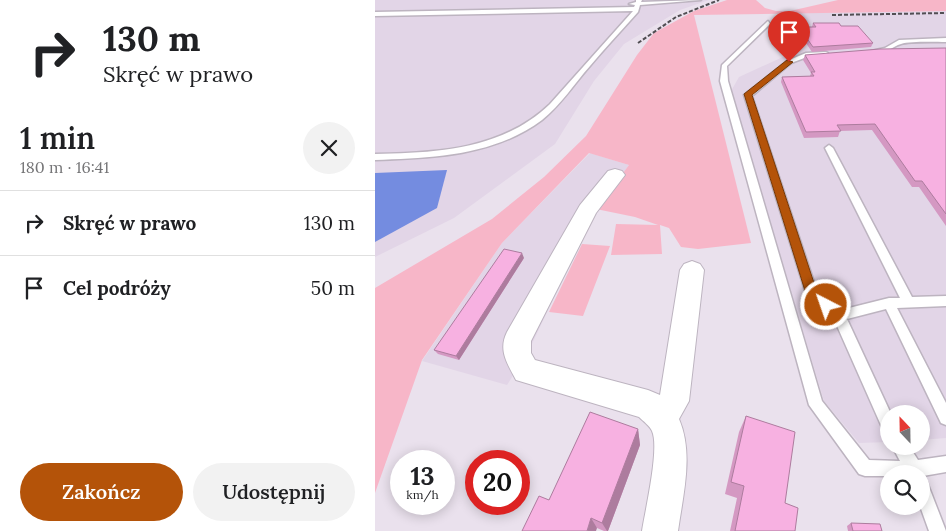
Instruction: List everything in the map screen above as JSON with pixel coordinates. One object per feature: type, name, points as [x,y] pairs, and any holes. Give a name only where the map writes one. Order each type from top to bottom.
[{"type":"street","points":[[615,175],[582,219],[517,340],[517,354],[526,371],[648,405],[662,417],[669,432],[670,448],[660,531]]},
{"type":"street","points":[[662,417],[674,401],[692,270]]},
{"type":"lane","points":[[375,14],[697,0]]},
{"type":"lane","points":[[592,3],[638,4]]},
{"type":"lane","points":[[375,158],[453,153],[491,142],[519,131],[538,119],[559,100],[638,4]]},
{"type":"lane","points":[[768,23],[724,66],[724,81],[816,405],[865,468],[880,469]]},
{"type":"lane","points":[[860,52],[887,50],[899,42],[946,40]]},
{"type":"lane","points":[[833,53],[806,55],[789,62],[748,94],[812,294],[839,316],[880,407]]},
{"type":"lane","points":[[829,148],[909,302]]},
{"type":"lane","points":[[839,316],[889,303],[946,301]]},
{"type":"lane","points":[[889,303],[946,418]]},
{"type":"lane","points":[[930,468],[946,464]]},
{"type":"lane","points":[[930,511],[938,531]]},
{"type":"shaded area","points":[[375,0],[709,0],[680,10],[624,44],[594,81],[555,144],[454,218],[375,257]]},
{"type":"shaded area","points":[[727,0],[756,0],[765,8],[776,11],[790,11],[838,0],[946,0],[946,11],[694,15],[751,243],[698,249],[681,247],[669,228],[660,225],[662,254],[611,255],[616,224],[658,225],[635,217],[596,209],[629,165],[589,153],[502,243],[422,360],[375,493],[375,288],[492,219],[544,177],[586,136],[637,55],[654,33],[694,11]]},
{"type":"shaded area","points":[[946,11],[946,438],[930,439],[930,405],[880,405],[880,442],[859,443],[824,401],[731,91],[739,77],[796,51],[781,26],[787,23],[802,22],[798,13]]},
{"type":"shaded area","points":[[590,153],[629,165],[596,209],[530,348],[507,385],[422,361],[502,243]]},
{"type":"shaded area","points":[[582,244],[610,246],[583,316],[549,312]]},
{"type":"water","points":[[447,170],[437,208],[375,242],[375,173]]},
{"type":"building","points":[[813,23],[839,23],[841,26],[858,26],[873,43],[813,47],[799,27],[816,27]]},
{"type":"building","points":[[946,48],[946,214],[922,181],[915,181],[875,124],[837,125],[841,131],[806,132],[782,77],[814,76],[811,72],[815,72],[805,55],[880,49]]},
{"type":"building","points":[[504,249],[522,253],[456,356],[434,350]]},
{"type":"building","points":[[590,412],[638,429],[602,523],[591,518],[587,531],[522,531],[539,496],[549,500]]},
{"type":"building","points":[[746,416],[795,432],[785,503],[798,508],[795,531],[735,531],[744,486],[731,482]]},
{"type":"building","points":[[851,523],[880,524],[882,531],[853,531]]},
{"type":"railway","points":[[638,43],[676,17],[719,0]]},
{"type":"railway","points":[[832,15],[946,13]]},
{"type":"route","points":[[789,62],[748,94],[812,294],[826,305]]}]
